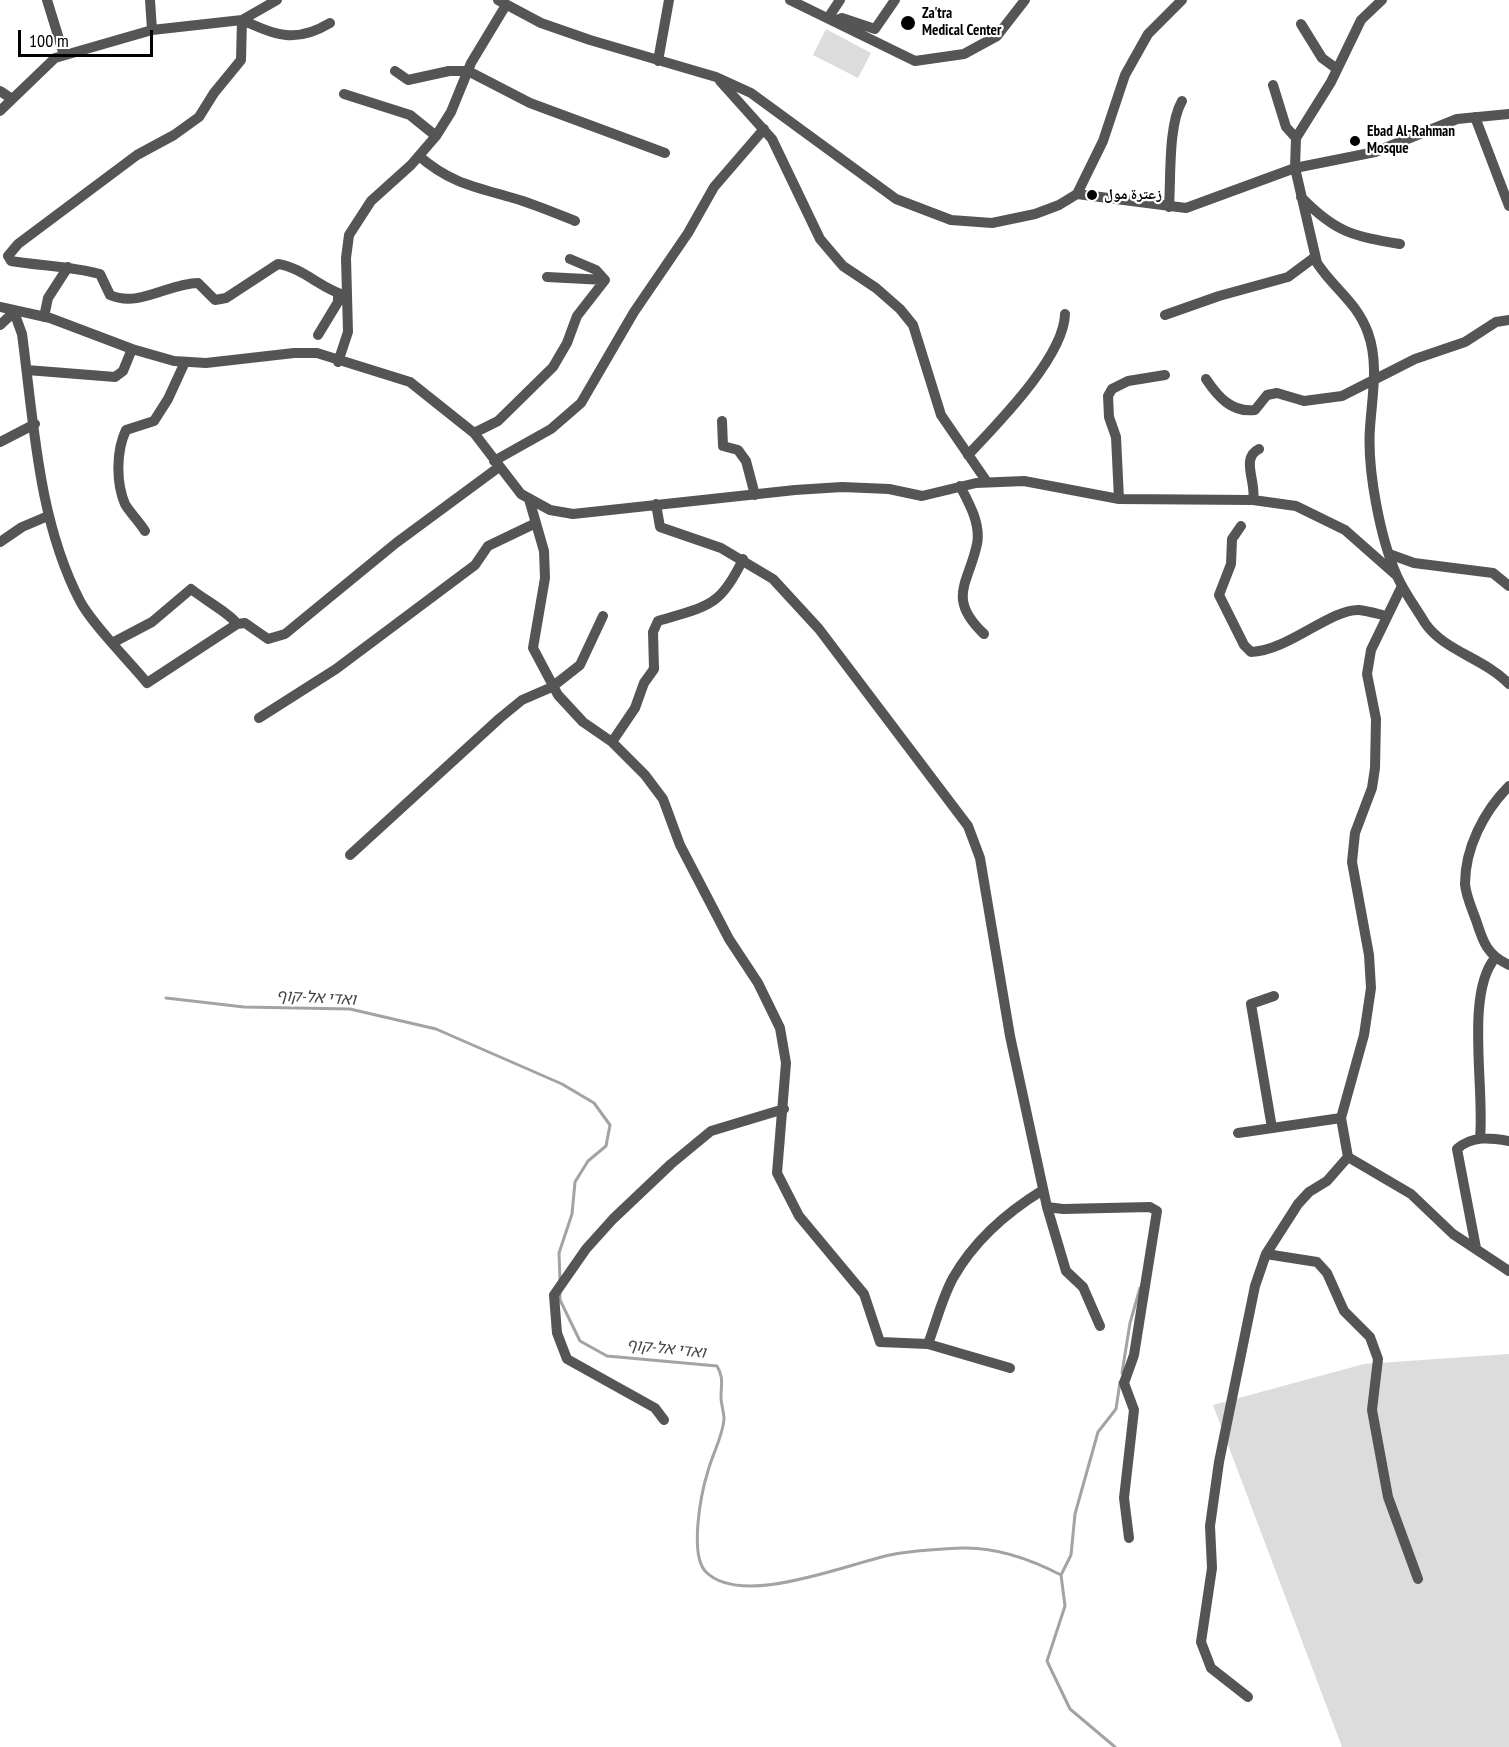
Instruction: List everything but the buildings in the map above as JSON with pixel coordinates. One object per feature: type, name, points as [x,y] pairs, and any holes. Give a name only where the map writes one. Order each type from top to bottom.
[{"type":"street","points":[[47,0],[64,55]]},
{"type":"street","points":[[150,0],[152,30]]},
{"type":"street","points":[[0,111],[41,69],[64,55],[152,30],[242,20],[277,0]]},
{"type":"street","points":[[658,61],[669,0]]},
{"type":"street","points":[[790,0],[915,61],[964,54],[997,36],[1025,0]]},
{"type":"street","points":[[831,20],[840,0]]},
{"type":"street","points":[[831,20],[842,18],[875,29],[895,0]]},
{"type":"street","points":[[338,362],[348,332],[342,295],[349,235],[371,201],[419,156],[436,136],[451,112],[468,71],[502,3],[541,23],[658,61],[716,77],[751,93],[882,191],[951,220],[992,223],[1059,205],[1077,194],[1103,141],[1125,75],[1148,34],[1182,0]]},
{"type":"street","points":[[1382,0],[1361,20],[1337,69],[1296,138],[1295,168],[1315,257],[1326,277],[1354,305],[1368,333],[1374,379],[1370,428],[1371,474],[1396,575],[1436,635],[1453,648],[1486,664],[1509,684]]},
{"type":"street","points":[[242,20],[269,32],[295,37],[307,35],[330,23]]},
{"type":"street","points":[[242,20],[241,60],[214,93],[199,117],[174,135],[137,155],[18,244],[8,256],[11,261],[68,267],[100,274],[110,296],[117,299],[148,296],[188,283],[198,283],[215,300],[226,298],[278,264],[292,266],[342,295]]},
{"type":"street","points":[[1301,24],[1322,58],[1337,69]]},
{"type":"street","points":[[395,71],[408,80],[449,70],[468,71],[530,103],[665,153]]},
{"type":"street","points":[[716,77],[772,139],[819,238],[829,252],[892,302],[913,325],[941,415],[987,482]]},
{"type":"street","points":[[1273,85],[1286,127],[1296,138]]},
{"type":"street","points":[[0,91],[12,99]]},
{"type":"street","points":[[344,94],[410,115],[436,136]]},
{"type":"street","points":[[1169,207],[1173,142],[1178,108],[1182,101]]},
{"type":"street","points":[[1077,194],[1186,208],[1295,168],[1375,152],[1457,119],[1509,114]]},
{"type":"street","points":[[1475,117],[1509,206]]},
{"type":"street","points":[[14,312],[22,334],[48,516],[81,603],[147,683],[237,624],[245,623],[268,639],[285,634],[496,464],[551,429],[581,403],[634,312],[688,233],[714,187],[764,129]]},
{"type":"street","points":[[419,156],[437,172],[467,186],[513,198],[575,221]]},
{"type":"street","points":[[1301,197],[1319,215],[1353,236],[1400,244]]},
{"type":"street","points":[[1166,315],[1219,296],[1288,277],[1315,257]]},
{"type":"street","points":[[570,260],[596,270],[605,280]]},
{"type":"street","points":[[44,317],[48,298],[68,267]]},
{"type":"street","points":[[546,277],[605,280]]},
{"type":"street","points":[[474,433],[498,421],[553,367],[567,343],[577,316],[605,280]]},
{"type":"street","points":[[318,334],[342,295]]},
{"type":"street","points":[[0,307],[44,317],[132,349],[185,362],[206,363],[294,353],[317,353],[338,362],[410,382],[474,433],[521,494],[550,510],[573,514],[842,487],[889,489],[922,495],[987,482],[1024,481],[1119,499],[1253,500],[1296,506],[1345,530],[1396,575]]},
{"type":"street","points":[[0,325],[14,312]]},
{"type":"street","points":[[968,455],[1022,396],[1065,328],[1065,314]]},
{"type":"street","points":[[1206,380],[1217,395],[1235,409],[1245,411],[1255,410],[1267,395],[1277,393],[1317,401],[1342,396],[1415,359],[1465,342],[1496,322],[1509,320]]},
{"type":"street","points":[[27,369],[115,376],[123,371],[132,349]]},
{"type":"street","points":[[145,531],[135,514],[126,507],[120,487],[119,468],[123,438],[126,430],[154,421],[168,399],[185,362]]},
{"type":"street","points":[[1119,499],[1116,437],[1109,417],[1108,396],[1112,388],[1128,381],[1166,375]]},
{"type":"street","points":[[722,421],[723,446],[738,450],[746,461],[755,495]]},
{"type":"street","points":[[0,442],[34,424]]},
{"type":"street","points":[[1253,500],[1255,491],[1250,458],[1253,452],[1259,449]]},
{"type":"street","points":[[960,486],[974,515],[978,542],[965,575],[963,600],[971,622],[984,634]]},
{"type":"street","points":[[529,500],[544,551],[545,578],[532,648],[552,687],[583,722],[612,742],[645,775],[663,800],[680,845],[729,939],[758,983],[780,1028],[786,1063],[777,1173],[799,1216],[864,1294],[880,1342],[928,1344],[1010,1368]]},
{"type":"street","points":[[656,504],[660,527],[721,548],[743,559],[773,579],[819,628],[971,834],[980,858],[1010,1036],[1047,1207],[1066,1271],[1083,1287],[1100,1326]]},
{"type":"street","points":[[0,542],[22,527],[48,516]]},
{"type":"street","points":[[259,718],[336,669],[475,565],[488,546],[536,523]]},
{"type":"street","points":[[1241,526],[1232,539],[1231,564],[1219,595],[1244,645],[1251,652],[1268,650],[1338,615],[1357,610],[1387,616]]},
{"type":"street","points":[[1389,554],[1414,563],[1493,573],[1509,586]]},
{"type":"street","points":[[612,742],[635,708],[644,683],[654,669],[653,632],[658,621],[711,604],[730,587],[743,559]]},
{"type":"street","points":[[1402,586],[1371,650],[1367,674],[1376,718],[1375,768],[1372,788],[1355,834],[1352,862],[1369,955],[1371,988],[1364,1035],[1341,1118],[1348,1157],[1411,1194],[1453,1234],[1509,1271]]},
{"type":"street","points":[[114,642],[152,622],[191,589],[212,606],[234,618],[237,624]]},
{"type":"street","points":[[350,855],[500,718],[522,700],[552,687],[580,664],[603,616]]},
{"type":"street","points":[[1509,786],[1495,800],[1479,828],[1468,859],[1465,887],[1485,948],[1495,958],[1509,965]]},
{"type":"street","points":[[1480,1138],[1479,993],[1486,969],[1495,958]]},
{"type":"street","points":[[1272,1128],[1251,1004],[1274,996]]},
{"type":"street","points":[[664,1420],[655,1408],[567,1359],[557,1333],[554,1295],[586,1249],[671,1164],[711,1131],[784,1109]]},
{"type":"street","points":[[1238,1133],[1341,1118]]},
{"type":"street","points":[[1476,1248],[1457,1149],[1464,1143],[1480,1138],[1509,1141]]},
{"type":"street","points":[[1248,1696],[1211,1668],[1201,1642],[1212,1568],[1210,1526],[1219,1462],[1255,1286],[1266,1254],[1298,1204],[1309,1192],[1327,1181],[1348,1157]]},
{"type":"street","points":[[928,1344],[952,1280],[969,1252],[1000,1221],[1043,1190]]},
{"type":"street","points":[[1047,1207],[1063,1209],[1150,1207],[1157,1211],[1134,1355],[1124,1383],[1134,1410],[1124,1498],[1128,1538]]},
{"type":"street","points":[[1266,1254],[1317,1262],[1327,1273],[1344,1311],[1370,1337],[1378,1359],[1372,1410],[1388,1497],[1418,1579]]},
{"type":"shaded area","points":[[826,29],[871,53],[858,78],[813,55]]},
{"type":"shaded area","points":[[1509,1354],[1509,1747],[1342,1747],[1213,1405],[1364,1364]]},
{"type":"waterway","name":"ואדי אל-קוף","points":[[166,998],[244,1007],[350,1009],[436,1029],[562,1084],[594,1103],[610,1125],[606,1146],[588,1161],[575,1182],[572,1214],[559,1253],[560,1281]]},
{"type":"waterway","points":[[1122,1373],[1130,1323],[1140,1288]]},
{"type":"waterway","name":"ואדי אל-קוף","points":[[560,1291],[560,1300],[580,1341],[607,1356],[717,1366],[721,1378],[724,1419],[722,1432],[705,1481],[697,1538],[701,1564],[706,1572],[722,1582],[744,1586],[769,1585],[822,1574],[890,1555],[966,1548],[991,1550],[1039,1564],[1061,1575],[1065,1606],[1047,1661],[1070,1709],[1115,1747]]},
{"type":"waterway","points":[[1061,1575],[1071,1555],[1075,1514],[1098,1432],[1116,1409],[1120,1382]]},
{"type":"place","name":"Za'tra Medical Center","points":[[908,23]]},
{"type":"place","name":"Ebad Al-Rahman Mosque","points":[[1355,141]]},
{"type":"place","name":"زعترة مول","points":[[1092,195]]}]
